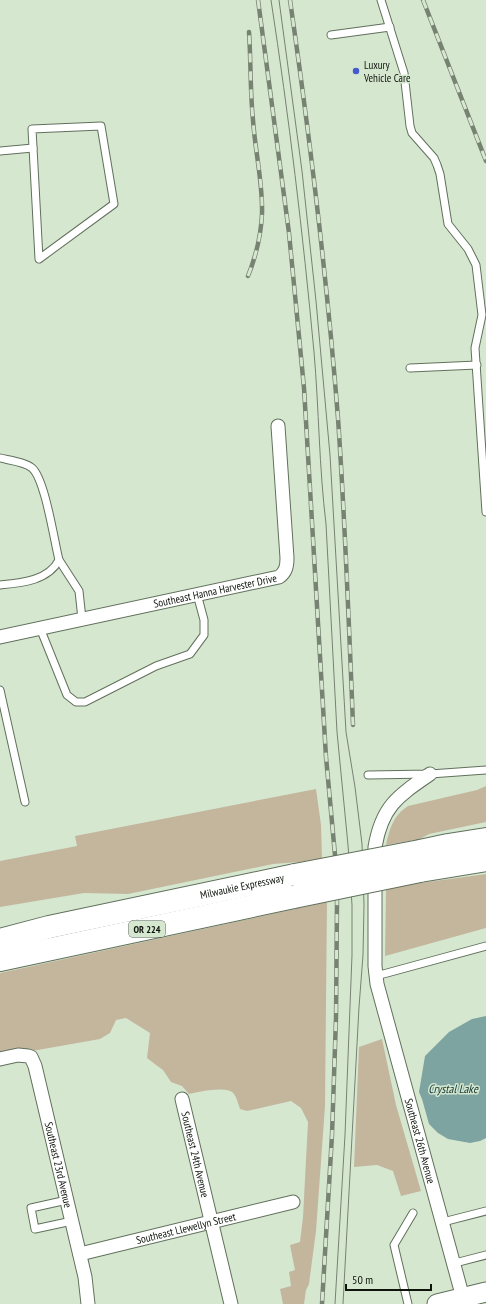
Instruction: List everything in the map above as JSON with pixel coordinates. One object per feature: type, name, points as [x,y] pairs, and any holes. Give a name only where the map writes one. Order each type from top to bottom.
[{"type":"highway","name":"Milwaukie Expressway","points":[[0,960],[294,897],[420,861],[448,845],[486,840]]},
{"type":"highway","name":"Milwaukie Expressway","points":[[0,940],[49,927],[295,875],[420,861],[486,860]]},
{"type":"highway","points":[[0,934],[49,927]]},
{"type":"main road","points":[[437,1304],[486,1292]]},
{"type":"street","name":"Southeast Hanna Harvester Drive","points":[[0,637],[278,577],[282,574],[287,565],[287,558],[278,426]]},
{"type":"street","name":"Southeast 26th Avenue","points":[[430,774],[402,795],[388,809],[377,836],[375,847],[376,980],[464,1298]]},
{"type":"street","name":"Southeast 23rd Avenue","points":[[0,1059],[23,1055],[28,1056],[33,1062],[80,1254],[85,1277],[88,1304]]},
{"type":"street","name":"Southeast 24th Avenue","points":[[182,1099],[231,1304]]},
{"type":"street","name":"Southeast Llewellyn Street","points":[[80,1254],[293,1202]]},
{"type":"lane","points":[[381,0],[404,73],[412,133],[434,158],[440,174],[448,224],[468,249],[476,265],[482,315],[482,322],[476,342],[486,512]]},
{"type":"lane","points":[[331,35],[390,27]]},
{"type":"lane","points":[[102,126],[114,204],[39,259],[33,148],[32,130],[102,126]]},
{"type":"lane","points":[[0,151],[33,148]]},
{"type":"lane","points":[[410,368],[477,365]]},
{"type":"lane","points":[[0,458],[31,466],[37,473],[42,485],[59,560],[79,591],[82,619]]},
{"type":"lane","points":[[0,585],[38,578],[59,560]]},
{"type":"lane","points":[[40,628],[67,695],[76,702],[85,702],[156,666],[190,654],[204,635],[204,620],[197,594]]},
{"type":"lane","points":[[0,690],[25,802]]},
{"type":"lane","points":[[368,774],[430,774],[486,770]]},
{"type":"lane","points":[[376,980],[486,946]]},
{"type":"lane","points":[[67,1200],[31,1208],[35,1229],[72,1221]]},
{"type":"lane","points":[[443,1222],[486,1211]]},
{"type":"lane","points":[[408,1304],[394,1245],[414,1213]]},
{"type":"lane","points":[[454,1263],[486,1255]]},
{"type":"shaded area","points":[[486,786],[486,822],[429,834],[420,839],[386,845],[393,823],[399,814],[408,806],[477,790]]},
{"type":"shaded area","points":[[316,789],[321,825],[322,858],[300,862],[273,864],[128,894],[84,893],[0,907],[0,861],[77,846],[75,836]]},
{"type":"shaded area","points":[[486,874],[486,928],[385,956],[386,889]]},
{"type":"shaded area","points":[[327,902],[325,1106],[316,1231],[309,1284],[306,1290],[304,1304],[283,1304],[280,1289],[291,1286],[289,1272],[295,1270],[290,1245],[300,1242],[303,1217],[308,1122],[301,1108],[291,1101],[247,1111],[240,1109],[237,1099],[231,1091],[213,1090],[189,1094],[182,1086],[171,1082],[163,1070],[147,1058],[150,1033],[126,1018],[116,1020],[110,1033],[100,1039],[32,1051],[0,1054],[0,973]]},
{"type":"shaded area","points":[[382,1039],[396,1105],[421,1191],[401,1196],[393,1171],[377,1165],[354,1167],[359,1047]]},
{"type":"water","name":"Crystal Lake","points":[[486,1016],[486,1138],[470,1143],[448,1139],[438,1133],[429,1124],[419,1092],[425,1056],[449,1032],[472,1019]]},
{"type":"tram line","points":[[271,0],[295,176],[314,352],[326,524],[337,732],[352,905],[352,955],[345,1135],[335,1304]]},
{"type":"tram line","points":[[279,0],[302,171],[316,301],[330,455],[346,732],[362,844],[364,905],[363,955],[343,1304]]},
{"type":"railway","points":[[258,0],[289,233],[304,388],[326,757],[335,855],[337,902],[336,1018],[332,1135],[322,1304]]},
{"type":"railway","points":[[290,0],[317,209],[334,366],[343,495],[353,725]]},
{"type":"railway","points":[[423,0],[486,161]]},
{"type":"railway","points":[[248,276],[258,245],[262,214],[252,109],[249,32]]},
{"type":"place","name":"Luxury Vehicle Care","points":[[356,71]]}]
